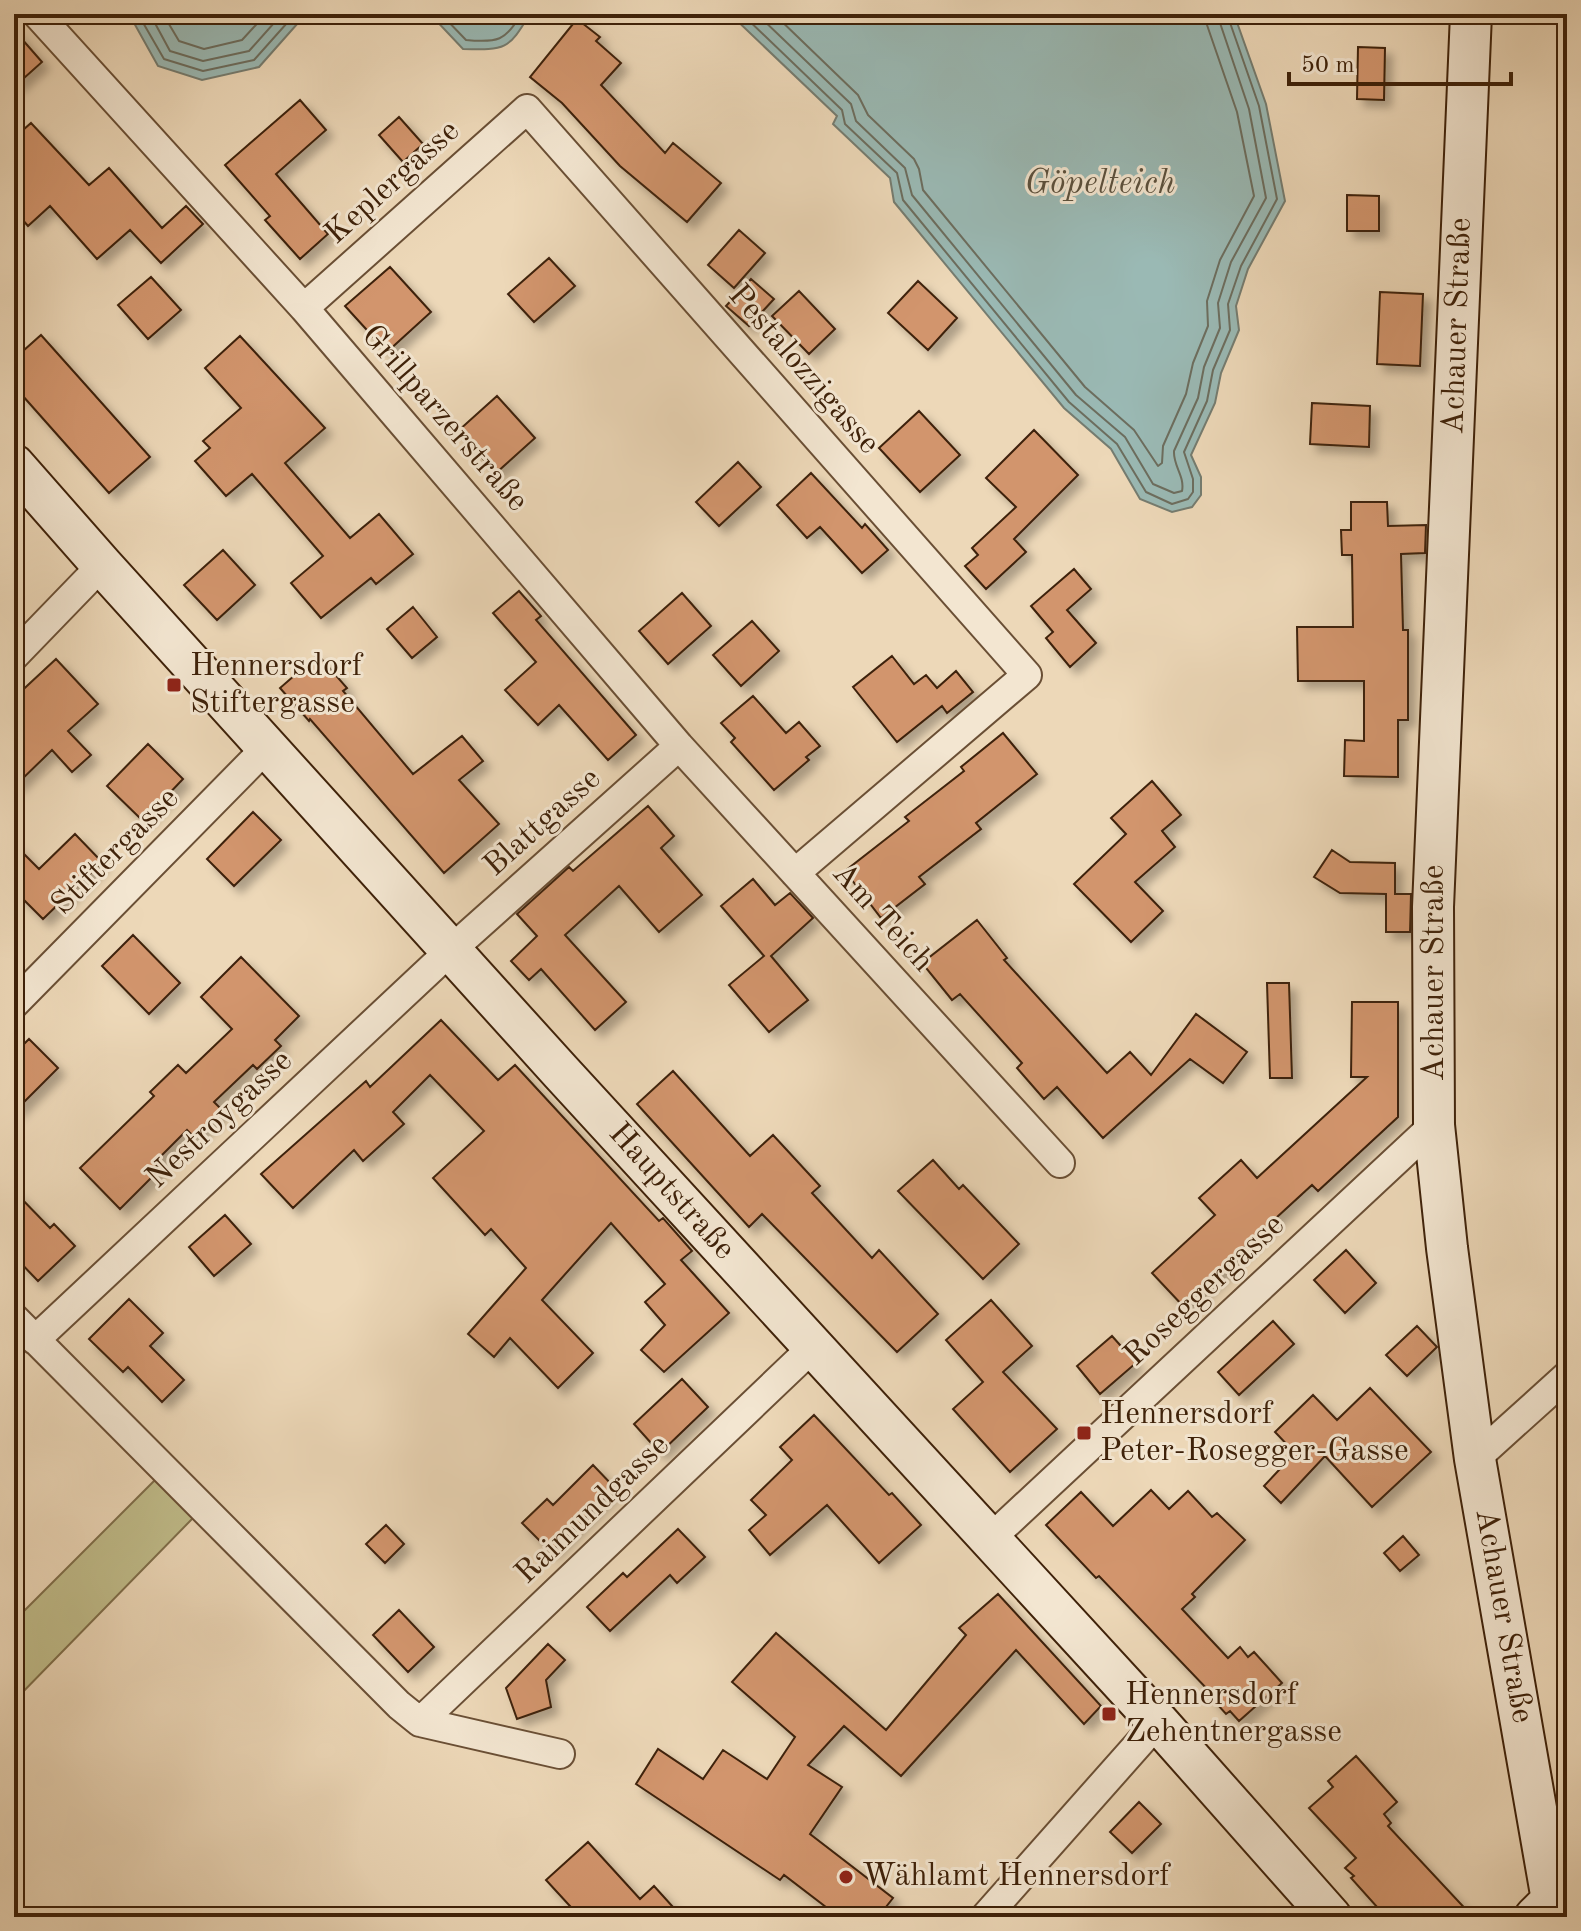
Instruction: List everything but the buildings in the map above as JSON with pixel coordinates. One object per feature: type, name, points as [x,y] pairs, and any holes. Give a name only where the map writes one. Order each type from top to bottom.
[{"type":"street","name":"Grillparzerstraße","points":[[37,14],[304,308],[679,746],[795,873]]},
{"type":"street","name":"Achauer Straße","points":[[1471,14],[1433,907],[1434,1125],[1475,1459],[1551,1908]]},
{"type":"street","name":"Keplergasse","points":[[304,308],[527,109]]},
{"type":"street","name":"Pestalozzigasse","points":[[527,109],[1027,675]]},
{"type":"street","name":"Hauptstraße","points":[[14,465],[812,1348],[1158,1722],[1331,1917]]},
{"type":"street","points":[[14,656],[102,565]]},
{"type":"street","name":"Am Teich","points":[[1027,675],[795,873],[1060,1163]]},
{"type":"street","name":"Blattgasse","points":[[451,950],[679,746]]},
{"type":"street","name":"Stiftergasse","points":[[14,1004],[267,747]]},
{"type":"street","name":"Nestroygasse","points":[[35,1340],[451,950]]},
{"type":"street","name":"Roseggergasse","points":[[989,1540],[1434,1125]]},
{"type":"street","points":[[14,1318],[399,1705],[420,1722],[560,1754]]},
{"type":"street","name":"Raimundgasse","points":[[420,1722],[812,1348]]},
{"type":"street","points":[[1475,1459],[1567,1376]]},
{"type":"street","points":[[985,1917],[1158,1722]]},
{"type":"shaded area","points":[[155,1480],[193,1518],[14,1701],[14,1621]]},
{"type":"water","points":[[129,14],[306,14],[259,67],[202,80],[158,66]]},
{"type":"water","points":[[430,14],[530,14],[516,35],[504,45],[463,49]]},
{"type":"water","name":"Göpelteich","points":[[730,14],[1234,14],[1266,104],[1285,201],[1248,269],[1236,306],[1239,330],[1221,373],[1215,403],[1191,455],[1201,477],[1201,495],[1192,507],[1172,512],[1140,499],[1111,449],[1064,408],[894,202],[890,178],[833,124],[837,116]]},
{"type":"place","name":"Hennersdorf Stiftergasse","points":[[174,685]]},
{"type":"place","name":"Hennersdorf Peter-Rosegger-Gasse","points":[[1084,1433]]},
{"type":"place","name":"Hennersdorf Zehentnergasse","points":[[1109,1714]]},
{"type":"place","name":"Wählamt Hennersdorf","points":[[846,1877]]}]
